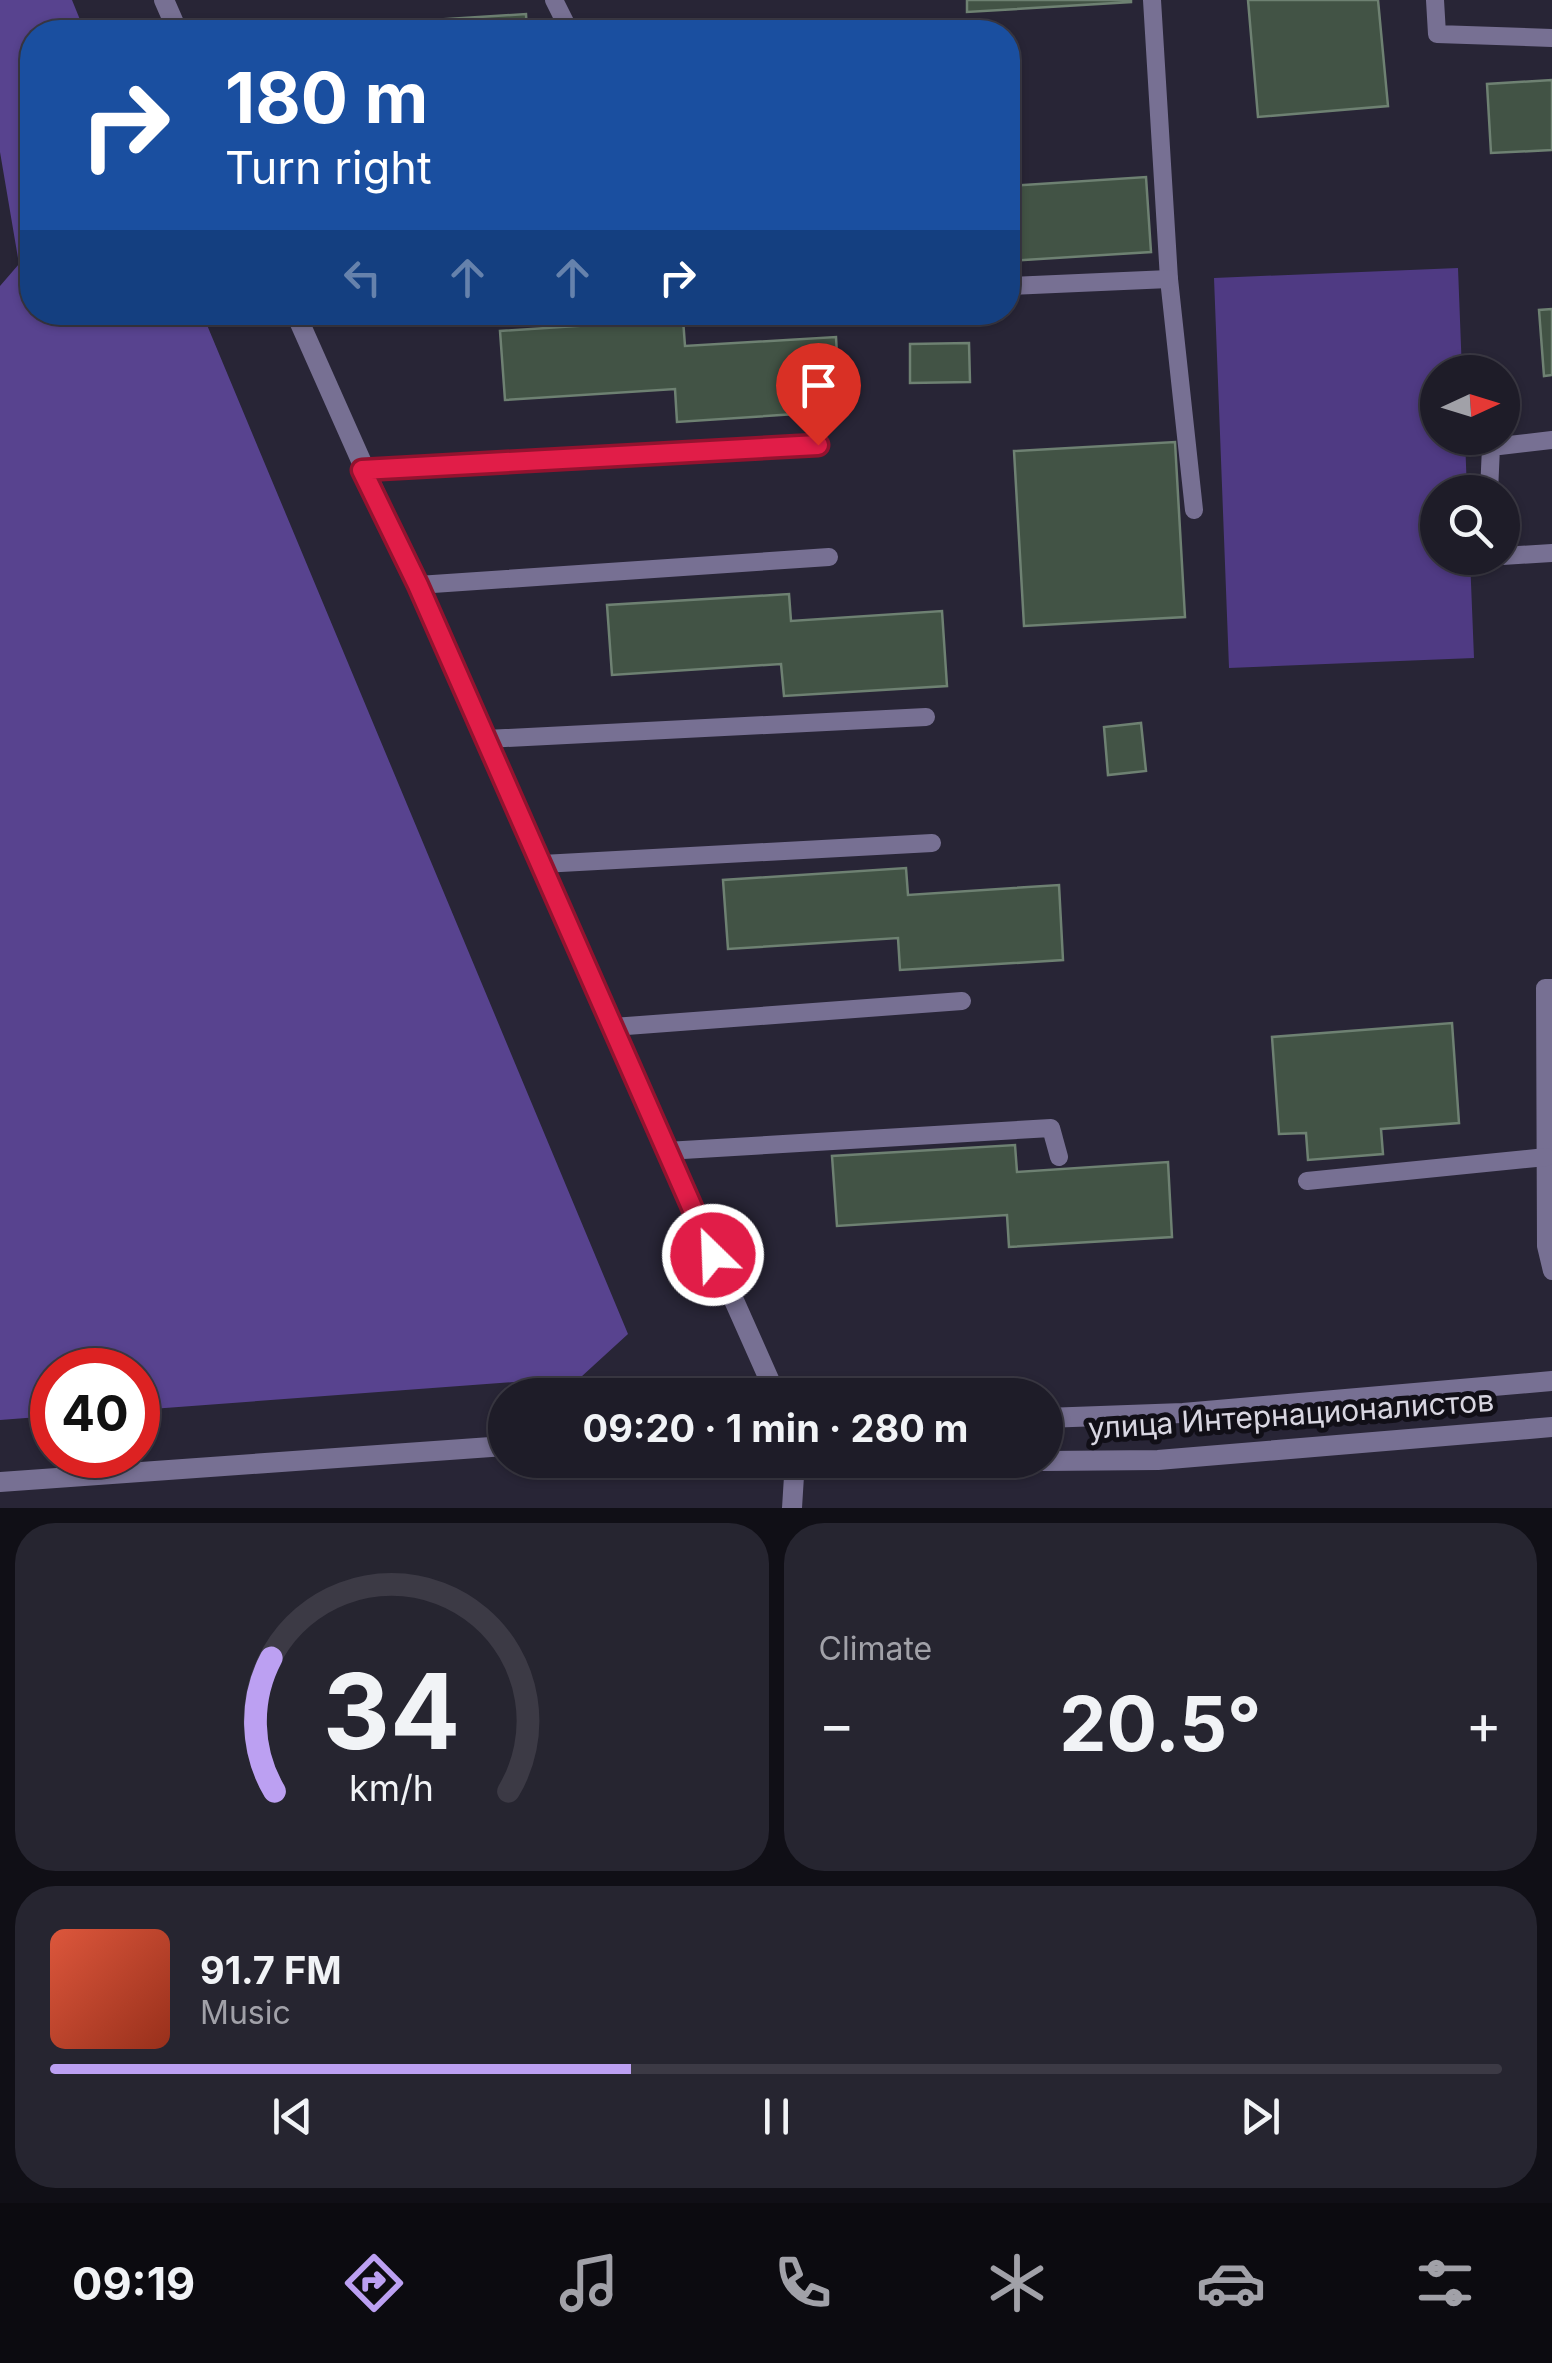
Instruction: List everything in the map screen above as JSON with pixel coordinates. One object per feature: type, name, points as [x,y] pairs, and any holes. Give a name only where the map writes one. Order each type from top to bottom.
[{"type":"street","points":[[301,325],[768,1378]]},
{"type":"street","name":"улица Интернационалистов","points":[[1063,1417],[1183,1413],[1552,1381]]},
{"type":"street","name":"улица Интернационалистов","points":[[1063,1461],[1158,1460],[1552,1427]]},
{"type":"street","points":[[0,1482],[488,1447]]},
{"type":"street","points":[[792,1508],[794,1478]]},
{"type":"lane","points":[[1152,0],[1169,279],[1194,510]]},
{"type":"lane","points":[[1435,0],[1437,34],[1552,38]]},
{"type":"lane","points":[[1020,285],[1169,279]]},
{"type":"lane","points":[[1489,475],[1490,446],[1552,440]]},
{"type":"lane","points":[[362,470],[818,445]]},
{"type":"lane","points":[[1520,555],[1552,552]]},
{"type":"lane","points":[[418,585],[828,557]]},
{"type":"lane","points":[[486,740],[926,717]]},
{"type":"lane","points":[[542,864],[932,843]]},
{"type":"lane","points":[[1552,988],[1544,988],[1546,1246],[1552,1271]]},
{"type":"lane","points":[[613,1027],[962,1001]]},
{"type":"lane","points":[[666,1150],[1050,1128],[1060,1157]]},
{"type":"lane","points":[[1307,1180],[1546,1157]]},
{"type":"shaded area","points":[[0,0],[72,0],[80,20],[20,20],[20,325],[207,325],[628,1334],[581,1377],[488,1378],[488,1384],[160,1408],[160,1348],[30,1348],[30,1418],[0,1420],[0,286],[19,264],[0,152]]},
{"type":"shaded area","points":[[1458,268],[1461,355],[1420,355],[1420,455],[1466,455],[1466,475],[1420,475],[1420,575],[1471,575],[1474,658],[1229,668],[1214,278]]},
{"type":"building","points":[[967,0],[1131,0],[1131,2],[967,12]]},
{"type":"building","points":[[1248,0],[1378,0],[1388,106],[1258,117]]},
{"type":"building","points":[[526,14],[526,20],[433,20]]},
{"type":"building","points":[[1552,80],[1552,150],[1491,153],[1487,84]]},
{"type":"building","points":[[1146,177],[1151,252],[1020,260],[1020,185]]},
{"type":"building","points":[[1552,309],[1552,375],[1544,376],[1539,310]]},
{"type":"building","points":[[592,325],[683,325],[685,346],[836,337],[840,411],[677,422],[675,389],[505,400],[500,331]]},
{"type":"building","points":[[969,343],[970,382],[910,383],[910,344]]},
{"type":"building","points":[[1175,442],[1185,617],[1024,626],[1014,451]]},
{"type":"building","points":[[789,594],[791,621],[942,611],[947,686],[784,696],[781,664],[612,675],[607,605]]},
{"type":"building","points":[[1141,723],[1146,771],[1108,775],[1104,727]]},
{"type":"building","points":[[906,868],[908,895],[1059,885],[1063,960],[900,970],[898,938],[728,949],[723,880]]},
{"type":"building","points":[[1452,1023],[1459,1123],[1381,1129],[1383,1154],[1308,1160],[1306,1133],[1279,1134],[1272,1037]]},
{"type":"building","points":[[1015,1145],[1017,1172],[1168,1162],[1172,1237],[1009,1247],[1007,1215],[837,1226],[832,1156]]},
{"type":"route","points":[[713,1255],[418,585],[362,470],[818,445]]}]
